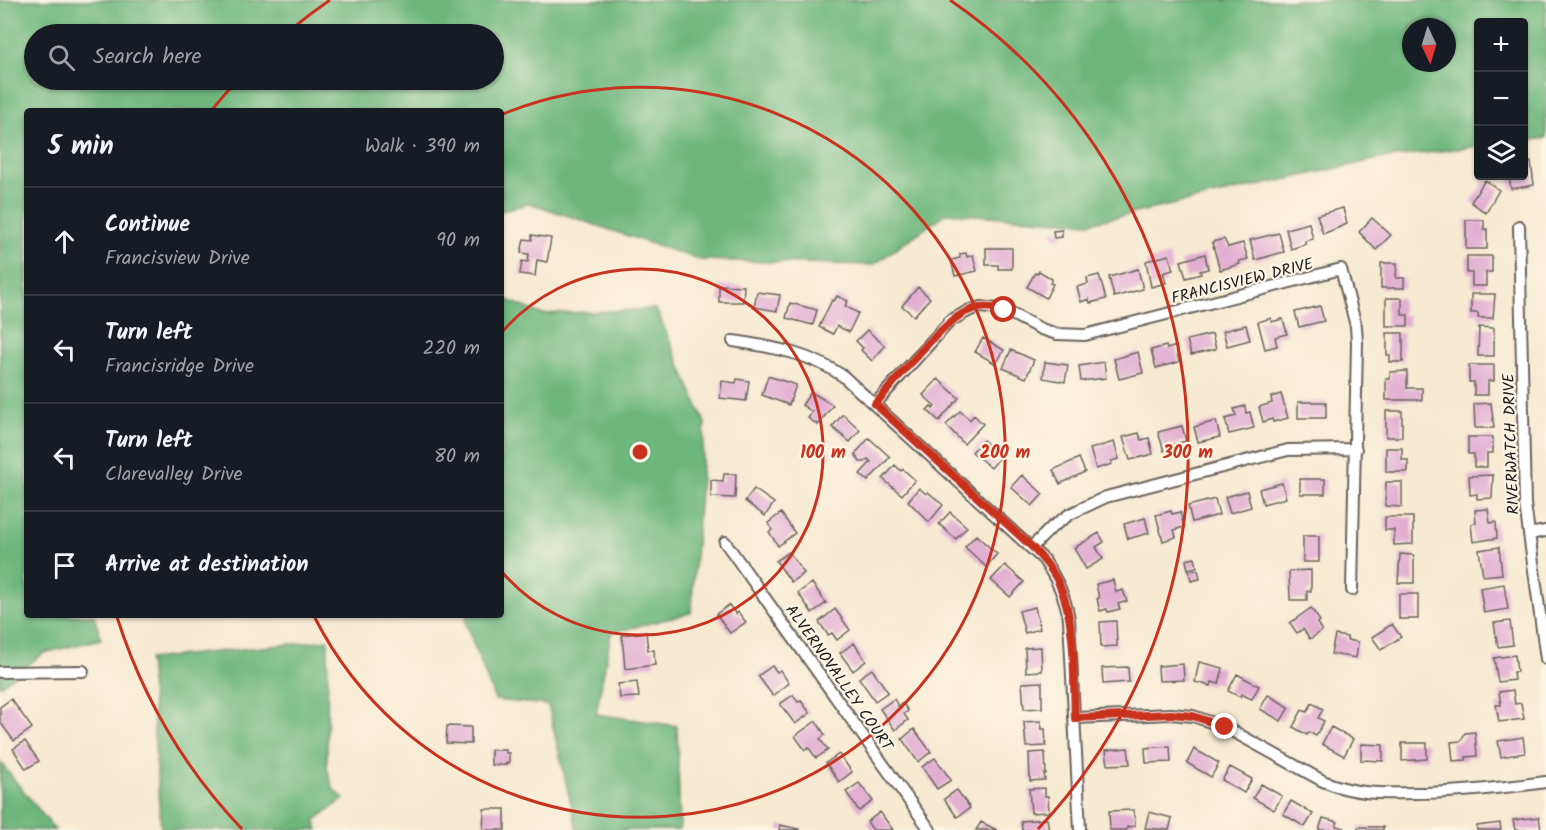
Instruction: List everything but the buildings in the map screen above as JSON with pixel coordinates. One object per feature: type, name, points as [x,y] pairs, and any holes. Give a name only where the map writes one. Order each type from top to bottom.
[{"type":"street","name":"RIVERWATCH DRIVE","points":[[1519,226],[1525,504],[1546,659]]},
{"type":"street","name":"FRANCISVIEW DRIVE","points":[[875,404],[950,321],[970,310],[993,308],[1004,310],[1049,331],[1074,336],[1085,335],[1341,269],[1356,326],[1357,343],[1353,590]]},
{"type":"street","points":[[733,341],[786,350],[808,357],[843,376],[1032,547],[1053,573],[1066,601],[1070,628],[1080,830]]},
{"type":"street","points":[[1032,547],[1052,527],[1070,514],[1106,497],[1288,450],[1356,449]]},
{"type":"street","points":[[1529,534],[1546,531]]},
{"type":"street","name":"ALVERNOVALLEY COURT","points":[[725,542],[930,830]]},
{"type":"street","points":[[0,672],[83,671]]},
{"type":"street","points":[[1075,718],[1171,714],[1201,718],[1225,727],[1323,782],[1358,792],[1458,793],[1546,782]]},
{"type":"green space","points":[[0,0],[1546,0],[1546,138],[1528,140],[1528,18],[1474,18],[1474,147],[1379,159],[1089,223],[947,213],[873,265],[700,260],[530,203],[504,210],[504,108],[24,108],[24,618],[95,618],[101,639],[44,653],[0,686]]},
{"type":"green space","points":[[504,298],[541,314],[656,309],[705,423],[691,613],[611,633],[596,714],[677,726],[680,830],[577,830],[548,705],[495,700],[466,624],[466,618],[504,618]]},
{"type":"green space","points":[[328,640],[327,767],[333,789],[344,799],[315,820],[318,830],[161,830],[149,659]]},
{"type":"green space","points":[[0,762],[55,830],[0,830]]},
{"type":"route","points":[[1004,310],[981,307],[950,321],[875,404],[1032,547],[1053,573],[1066,601],[1069,619],[1075,718],[1171,714],[1193,716],[1225,727]]}]
